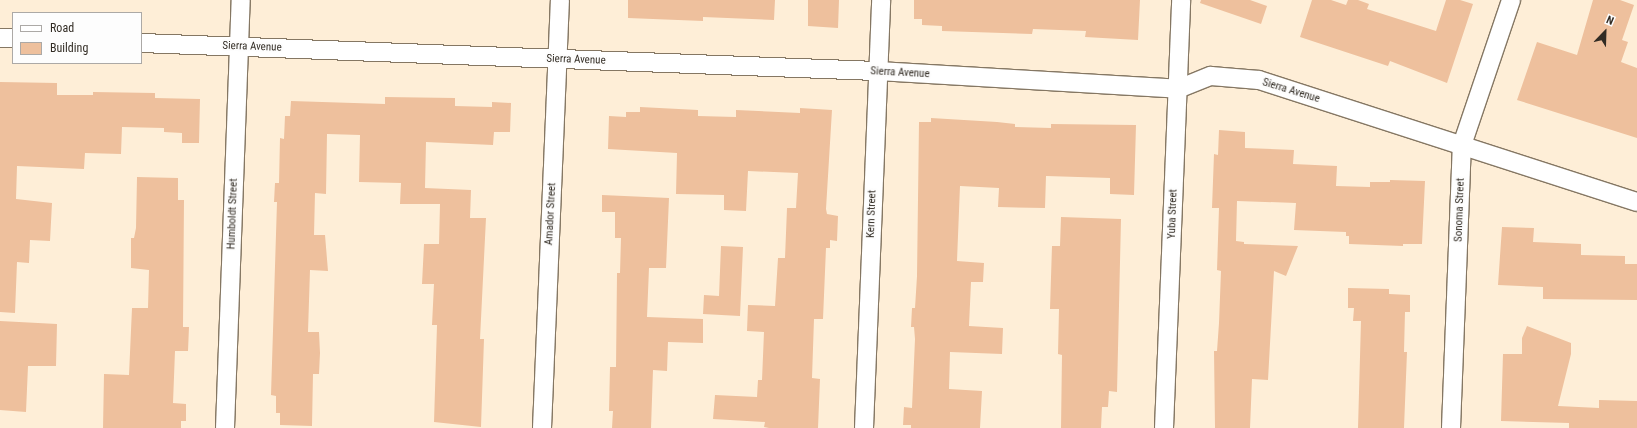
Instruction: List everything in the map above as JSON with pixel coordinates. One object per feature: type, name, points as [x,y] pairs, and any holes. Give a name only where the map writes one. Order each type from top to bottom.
[{"type":"street","name":"Humboldt Street","points":[[225,428],[242,0]]},
{"type":"street","name":"Amador Street","points":[[542,428],[560,0]]},
{"type":"street","name":"Kern Street","points":[[864,428],[881,0]]},
{"type":"street","name":"Yuba Street","points":[[1164,428],[1181,0]]},
{"type":"street","name":"Sonoma Street","points":[[1451,428],[1462,145],[1511,0]]},
{"type":"street","points":[[0,38],[12,38]]},
{"type":"street","name":"Sierra Avenue","points":[[142,43],[878,71],[1178,89],[1211,76],[1259,80],[1637,202]]},
{"type":"building","points":[[628,0],[775,0],[774,20],[703,17],[703,21],[628,18]]},
{"type":"building","points":[[808,0],[839,0],[838,28],[808,26]]},
{"type":"building","points":[[914,0],[1140,0],[1138,40],[1085,37],[1086,31],[1033,29],[1032,34],[942,31],[942,26],[922,25],[922,19],[914,19]]},
{"type":"building","points":[[1201,0],[1250,0],[1267,6],[1261,24],[1200,3]]},
{"type":"building","points":[[1312,0],[1331,0],[1346,5],[1348,0],[1358,0],[1369,4],[1367,9],[1436,31],[1446,0],[1460,0],[1473,4],[1447,83],[1390,61],[1388,66],[1300,37]]},
{"type":"building","points":[[1593,0],[1620,0],[1634,5],[1622,40],[1628,42],[1621,62],[1637,68],[1637,138],[1517,100],[1537,42],[1577,55]]},
{"type":"building","points":[[0,82],[57,83],[57,95],[93,95],[93,92],[155,93],[155,98],[200,99],[199,143],[182,143],[182,133],[164,132],[164,128],[122,127],[121,154],[85,153],[84,169],[17,166],[16,199],[52,203],[50,241],[30,240],[29,263],[17,262],[15,313],[0,312]]},
{"type":"building","points":[[385,97],[455,98],[455,106],[492,107],[492,102],[511,103],[510,132],[494,132],[493,145],[426,142],[425,188],[471,190],[470,218],[486,218],[480,339],[484,339],[481,427],[434,422],[437,325],[432,325],[434,284],[422,284],[424,244],[439,244],[440,204],[400,204],[401,183],[359,182],[360,135],[327,134],[326,194],[315,193],[314,235],[325,235],[328,271],[310,270],[308,332],[319,332],[320,353],[319,374],[313,374],[312,426],[280,425],[280,413],[276,413],[276,396],[271,395],[277,202],[274,202],[275,183],[279,183],[280,138],[284,139],[285,116],[290,116],[291,101],[385,104]]},
{"type":"building","points":[[640,107],[698,110],[698,116],[736,117],[736,110],[800,113],[800,108],[832,110],[826,209],[827,214],[838,216],[837,241],[830,240],[830,248],[826,248],[823,319],[814,319],[812,378],[820,379],[818,428],[769,428],[764,427],[765,422],[713,419],[715,395],[757,397],[758,380],[762,380],[764,332],[747,331],[748,305],[775,306],[778,258],[785,258],[787,208],[796,208],[798,173],[748,171],[746,211],[724,210],[724,195],[676,194],[677,153],[608,149],[609,116],[626,117],[626,112],[640,112]]},
{"type":"building","points":[[931,118],[997,122],[1015,124],[1015,127],[1051,128],[1051,124],[1136,125],[1134,195],[1110,194],[1110,178],[1046,176],[1045,208],[998,207],[999,188],[960,186],[957,261],[984,263],[983,282],[971,282],[969,326],[1003,328],[1002,354],[950,352],[949,389],[982,391],[980,428],[911,428],[911,425],[903,425],[904,407],[912,408],[915,339],[914,327],[911,327],[912,308],[915,308],[917,276],[919,122],[931,122]]},
{"type":"building","points":[[1219,130],[1245,132],[1245,148],[1294,150],[1293,164],[1337,166],[1336,186],[1370,187],[1370,182],[1390,182],[1390,180],[1425,181],[1422,244],[1403,244],[1403,246],[1349,244],[1349,236],[1346,236],[1346,232],[1294,230],[1296,203],[1237,201],[1236,241],[1244,242],[1244,244],[1298,246],[1286,276],[1274,271],[1268,380],[1252,379],[1250,428],[1215,428],[1214,351],[1217,351],[1221,271],[1217,270],[1219,208],[1212,208],[1214,154],[1218,155]]},
{"type":"building","points":[[137,177],[178,178],[178,200],[184,200],[183,327],[189,327],[188,351],[175,351],[173,403],[186,404],[186,421],[181,421],[181,428],[103,428],[104,374],[129,375],[132,308],[148,308],[149,270],[131,268],[131,238],[134,238],[136,228]]},
{"type":"building","points":[[602,195],[669,198],[666,268],[649,268],[647,317],[703,319],[703,343],[668,342],[667,371],[653,370],[651,428],[612,428],[613,411],[609,411],[610,367],[616,367],[617,273],[620,273],[621,238],[615,238],[615,212],[602,212]]},
{"type":"building","points":[[1061,217],[1121,219],[1117,392],[1109,391],[1108,407],[1102,407],[1101,428],[1061,428],[1062,355],[1058,354],[1059,309],[1050,309],[1052,246],[1060,246]]},
{"type":"building","points":[[1502,227],[1534,228],[1533,242],[1581,244],[1581,255],[1625,256],[1625,264],[1637,264],[1637,300],[1543,299],[1543,287],[1498,285]]},
{"type":"building","points":[[721,246],[743,247],[740,316],[703,314],[704,295],[719,296]]},
{"type":"building","points":[[1348,288],[1389,289],[1389,294],[1410,295],[1410,312],[1405,312],[1404,352],[1407,352],[1404,428],[1358,428],[1361,321],[1353,321],[1354,308],[1348,308]]},
{"type":"building","points":[[0,321],[57,324],[56,366],[28,366],[26,412],[0,410]]},
{"type":"building","points":[[1527,326],[1571,343],[1571,354],[1558,406],[1599,408],[1599,400],[1637,401],[1637,428],[1569,428],[1569,423],[1501,421],[1503,354],[1522,354],[1522,338]]}]
